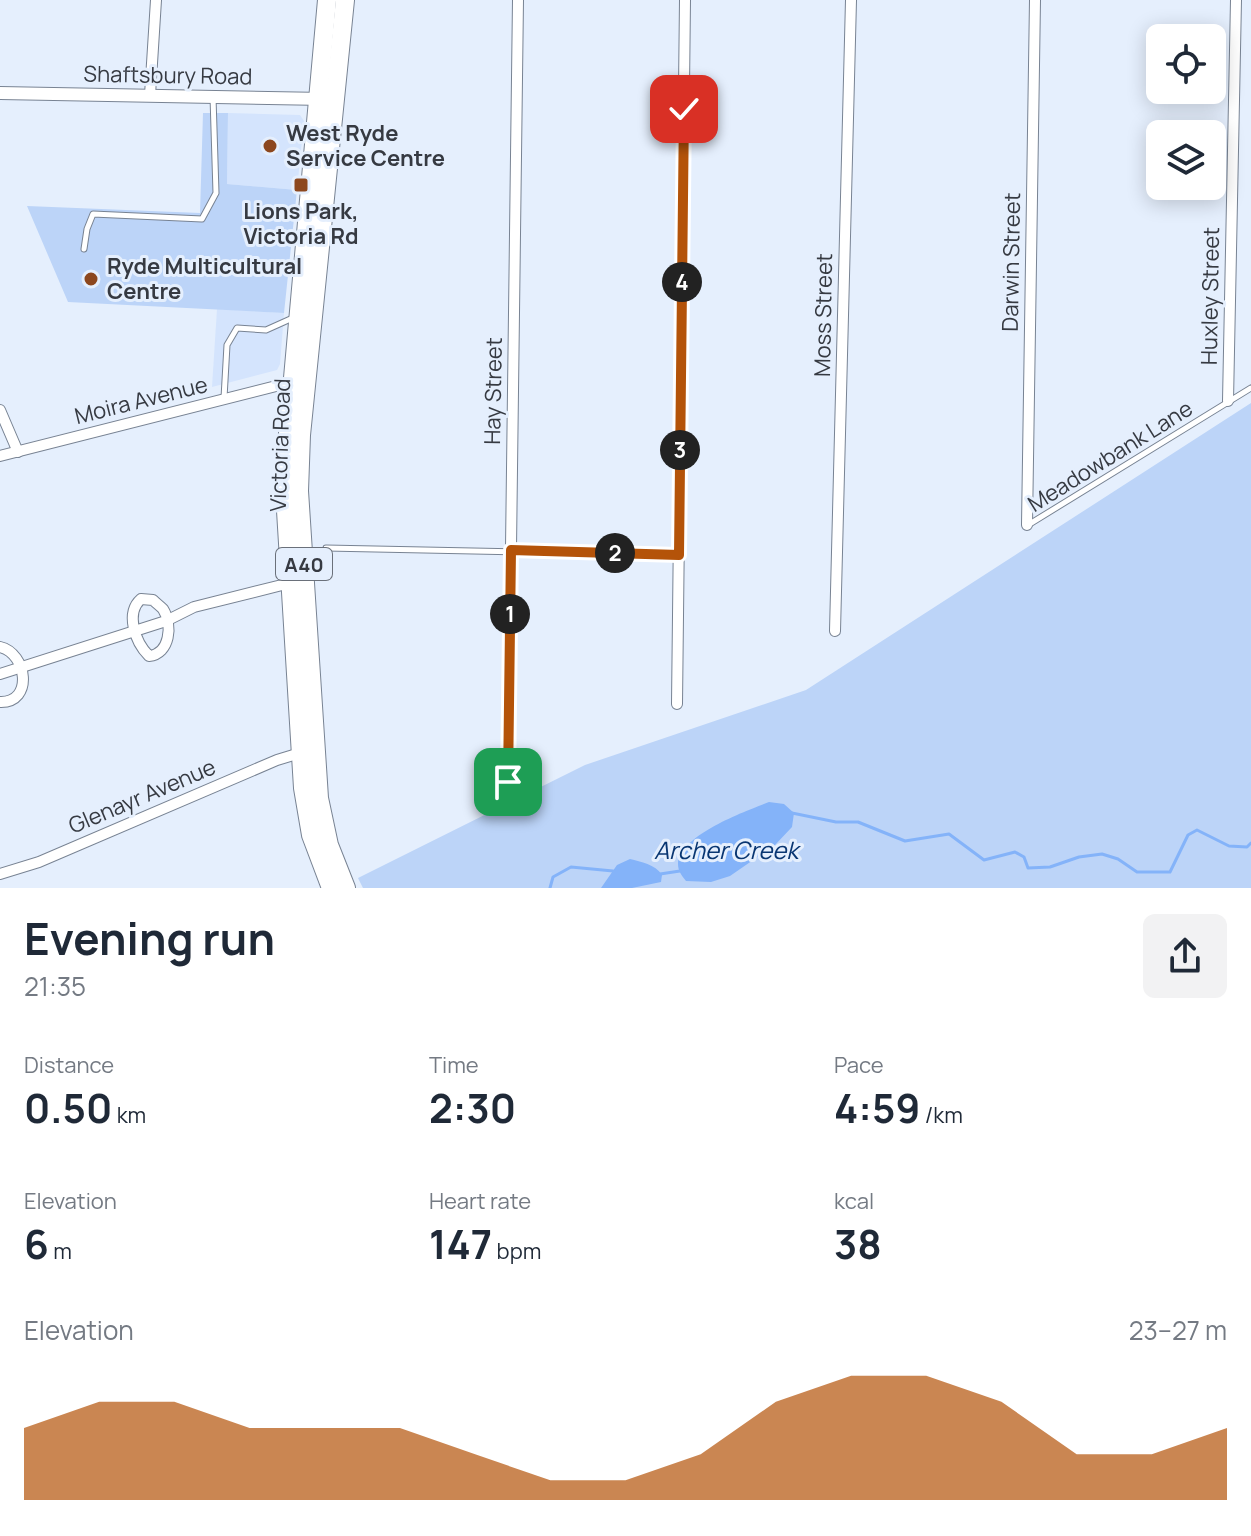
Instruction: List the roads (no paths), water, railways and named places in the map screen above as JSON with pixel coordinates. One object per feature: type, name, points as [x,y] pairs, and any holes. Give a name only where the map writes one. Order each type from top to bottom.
[{"type":"highway","name":"Victoria Road","points":[[327,0],[328,100],[299,491],[319,798],[329,845],[346,888]]},
{"type":"highway","name":"Victoria Road","points":[[331,888],[311,835],[300,753],[284,478],[298,315],[345,0]]},
{"type":"street","points":[[150,95],[156,0]]},
{"type":"street","name":"Hay Street","points":[[508,782],[518,0]]},
{"type":"street","points":[[677,704],[685,0]]},
{"type":"street","name":"Moss Street","points":[[835,631],[851,0]]},
{"type":"street","name":"Darwin Street","points":[[1027,525],[1035,0]]},
{"type":"street","name":"Huxley Street","points":[[1228,401],[1236,0]]},
{"type":"street","name":"Shaftsbury Road","points":[[0,93],[328,100]]},
{"type":"street","name":"Moira Avenue","points":[[0,456],[292,382]]},
{"type":"street","points":[[0,410],[18,452]]},
{"type":"street","points":[[0,674],[166,621],[194,607],[290,583]]},
{"type":"street","points":[[141,599],[153,600],[162,609],[166,621],[168,637],[164,649],[158,655],[149,656],[142,649],[135,630],[134,605],[141,599]]},
{"type":"street","points":[[0,647],[11,649],[18,657],[23,682],[20,695],[9,702],[0,702]]},
{"type":"street","name":"Glenayr Avenue","points":[[0,874],[39,862],[277,760],[300,753]]},
{"type":"lane","points":[[84,249],[93,214],[202,219],[216,193],[213,96]]},
{"type":"lane","points":[[224,399],[227,345],[237,328],[266,330],[298,315]]},
{"type":"lane","name":"Meadowbank Lane","points":[[1027,525],[1251,388]]},
{"type":"lane","points":[[326,548],[679,555]]},
{"type":"water","name":"Archer Creek","points":[[769,802],[784,804],[794,813],[792,827],[775,845],[730,876],[711,882],[686,881],[678,864],[681,853],[689,843],[715,826]]},
{"type":"water","name":"Archer Creek","points":[[630,859],[656,868],[662,875],[661,882],[632,888],[601,888],[617,865]]},
{"type":"waterway","name":"Archer Creek","points":[[792,813],[836,822],[858,822],[905,841],[949,834],[984,860],[1015,852],[1024,857],[1028,868],[1050,867],[1079,857],[1102,854],[1118,859],[1137,872],[1170,872],[1188,835],[1197,830],[1229,846],[1247,847],[1251,843]]},
{"type":"waterway","name":"Archer Creek","points":[[550,888],[553,877],[571,867],[613,871]]},
{"type":"waterway","name":"Archer Creek","points":[[660,874],[680,871]]},
{"type":"place","name":"West Ryde Service Centre","points":[[270,146]]},
{"type":"place","name":"Lions Park, Victoria Rd","points":[[301,185]]},
{"type":"place","name":"Ryde Multicultural Centre","points":[[91,279]]}]
